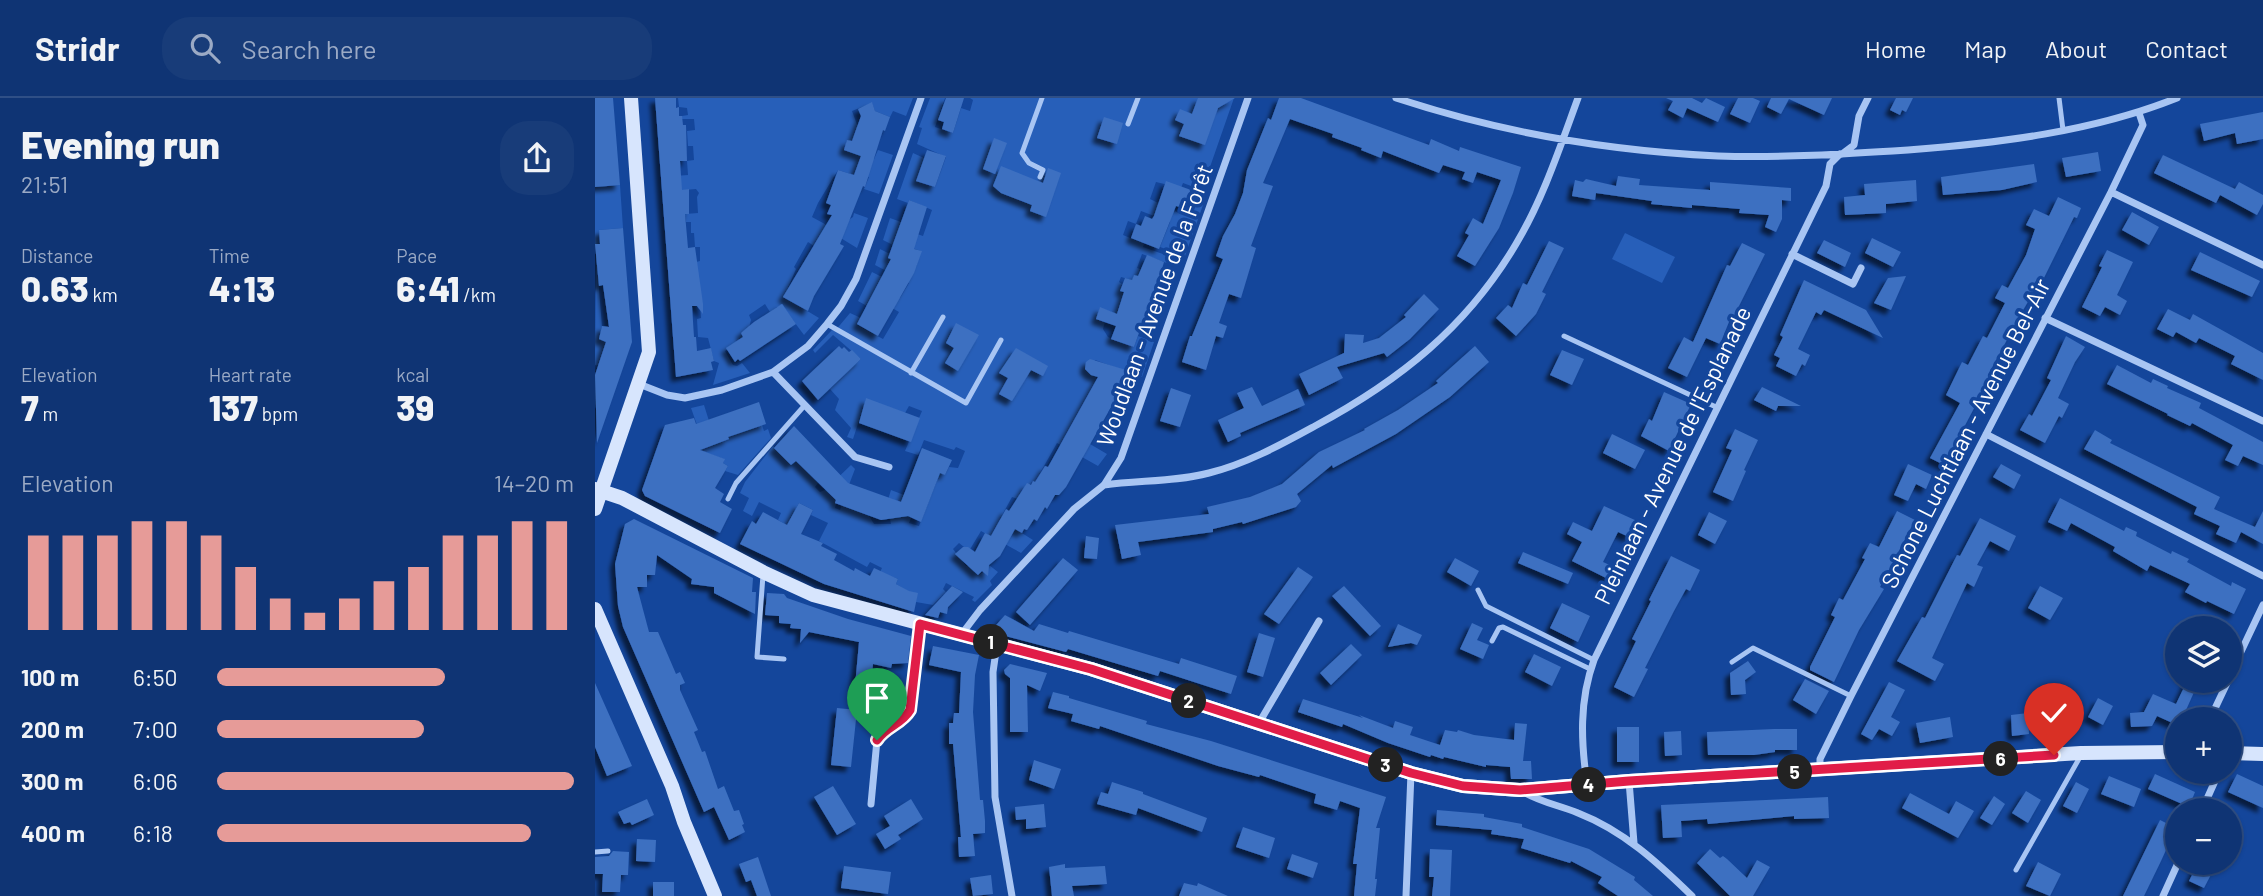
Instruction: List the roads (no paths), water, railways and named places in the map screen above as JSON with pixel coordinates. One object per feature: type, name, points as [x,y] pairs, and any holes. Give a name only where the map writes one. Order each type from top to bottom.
[{"type":"street","points":[[595,509],[599,490],[649,352],[631,98]]},
{"type":"street","points":[[639,384],[667,395],[685,398],[722,390],[773,372],[808,346],[841,306],[856,279],[921,98]]},
{"type":"street","name":"Woudlaan - Avenue de la Forêt","points":[[961,635],[987,602],[1074,509],[1104,485],[1121,458],[1248,98]]},
{"type":"street","points":[[1396,98],[1483,122],[1563,139],[1717,156],[1841,154],[1967,146],[2063,130],[2139,113],[2172,99]]},
{"type":"street","points":[[1104,485],[1196,476],[1230,467],[1337,414],[1401,374],[1455,325],[1503,266],[1537,204],[1579,98]]},
{"type":"street","name":"Pleinlaan - Avenue de l'Esplanade","points":[[1587,785],[1582,714],[1583,696],[1590,669],[1826,186],[1830,164],[1854,145],[1859,116],[1868,98]]},
{"type":"street","name":"Schone Luchtlaan - Avenue Bel-Air","points":[[1819,770],[1820,759],[1851,696],[2111,192],[2143,125],[2139,113]]},
{"type":"street","points":[[2111,192],[2263,265]]},
{"type":"street","points":[[1792,254],[1853,284],[1861,268]]},
{"type":"street","points":[[2045,318],[2263,421]]},
{"type":"street","points":[[773,372],[855,457],[889,467]]},
{"type":"street","points":[[1986,434],[2263,576]]},
{"type":"street","points":[[599,490],[636,505],[790,586],[831,601],[1091,669],[1411,773],[1463,786],[1520,790],[2081,753],[2165,752]]},
{"type":"street","points":[[2242,651],[2263,605]]},
{"type":"street","points":[[595,609],[668,777],[715,896]]},
{"type":"street","points":[[1258,723],[1319,621]]},
{"type":"street","points":[[871,804],[877,740],[884,731],[904,718],[911,705],[920,624]]},
{"type":"street","points":[[997,644],[993,672],[995,797],[1012,896]]},
{"type":"street","points":[[2242,753],[2263,754]]},
{"type":"street","points":[[1406,896],[1411,773]]},
{"type":"street","points":[[1629,781],[1634,843]]},
{"type":"street","points":[[1520,790],[1531,797],[1578,813],[1634,843],[1692,896]]},
{"type":"street","points":[[2163,896],[2173,875]]},
{"type":"lane","points":[[1039,177],[1043,170],[1029,163],[1022,153],[1042,98]]},
{"type":"lane","points":[[1128,124],[1138,98]]},
{"type":"lane","points":[[2059,98],[2063,130]]},
{"type":"lane","points":[[911,373],[943,317]]},
{"type":"lane","points":[[827,324],[966,403],[1001,340]]},
{"type":"lane","points":[[1564,336],[1716,407]]},
{"type":"lane","points":[[728,499],[736,483],[805,405]]},
{"type":"lane","points":[[763,572],[757,657],[783,659]]},
{"type":"lane","points":[[1478,590],[1486,606],[1594,660]]},
{"type":"lane","points":[[1492,641],[1499,628],[1503,627],[1590,669]]},
{"type":"lane","points":[[1732,662],[1753,648],[1851,696]]},
{"type":"lane","points":[[2016,870],[2081,753]]},
{"type":"lane","points":[[595,852],[608,851]]}]
